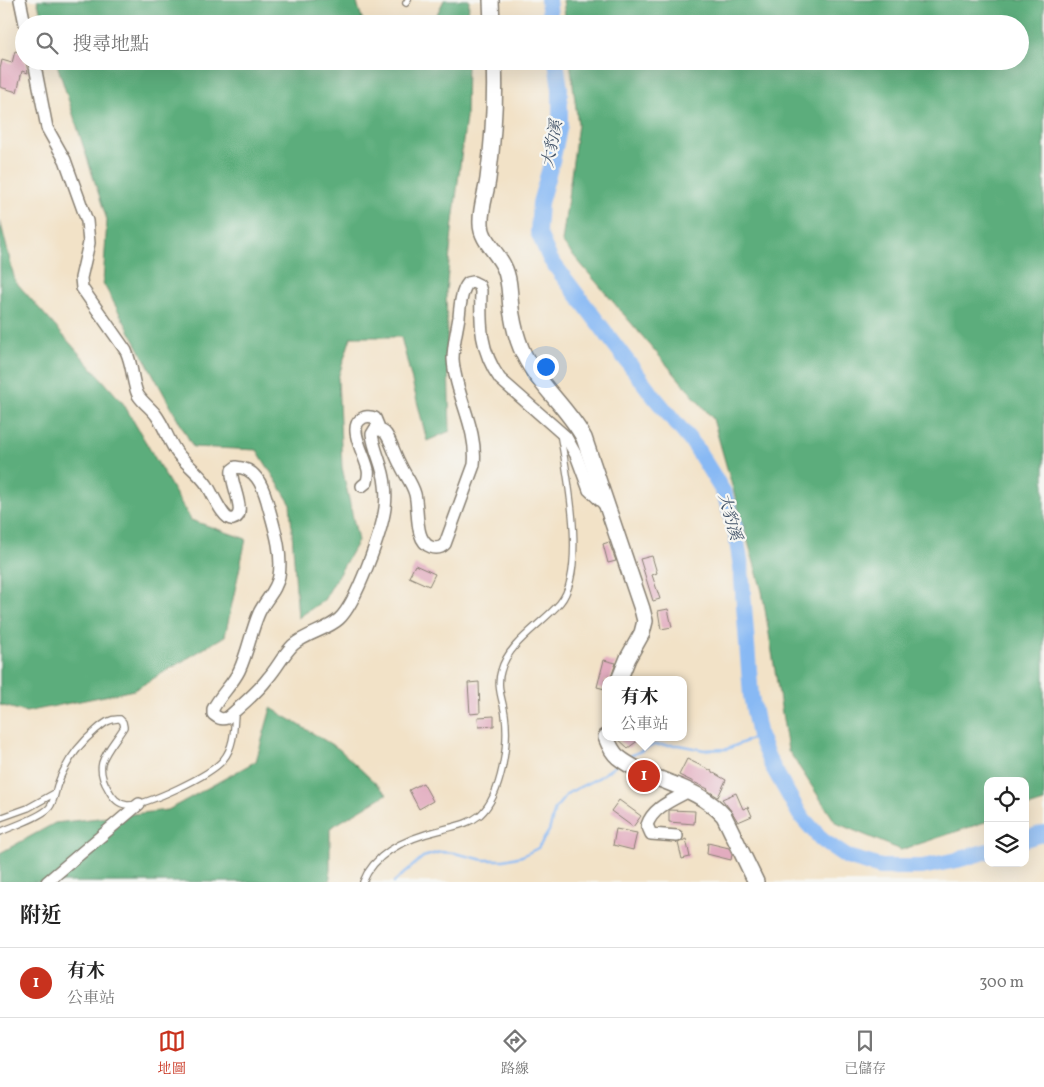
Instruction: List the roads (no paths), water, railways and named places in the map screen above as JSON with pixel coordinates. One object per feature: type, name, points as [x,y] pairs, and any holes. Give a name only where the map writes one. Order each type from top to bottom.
[{"type":"street","points":[[20,0],[23,15]]},
{"type":"street","points":[[490,0],[491,15]]},
{"type":"street","points":[[36,70],[47,128],[65,160],[87,222],[89,244],[81,278],[82,288],[126,351],[131,361],[137,392],[162,423],[178,454],[208,487],[224,516],[234,519],[238,516],[240,509],[239,500],[230,476],[232,470],[236,467],[243,467],[251,471],[258,478],[264,492],[279,552],[279,578],[275,588],[260,610],[239,670],[213,709],[213,714],[222,719],[235,711],[268,678],[279,661],[293,646],[314,632],[336,622],[348,608],[378,536],[385,507],[383,470],[372,434],[375,430],[380,430]]},
{"type":"street","points":[[494,70],[491,150],[481,230],[504,266],[512,316],[522,350],[542,384],[581,432],[642,609],[645,621],[642,633],[620,676]]},
{"type":"street","points":[[362,486],[367,482],[368,469],[355,428],[357,422],[370,416],[375,418],[380,430],[386,434],[400,466],[412,484],[421,538],[425,544],[434,548],[441,548],[445,544],[474,466],[473,438],[453,359],[465,287],[468,283],[473,282],[479,285],[481,291],[481,332],[486,355],[494,372],[570,442],[589,490],[605,505]]},
{"type":"street","points":[[608,741],[618,757],[712,804],[724,816],[756,882]]},
{"type":"street","points":[[677,836],[651,834],[647,825],[658,809],[689,791]]},
{"type":"street","points":[[47,882],[139,804]]},
{"type":"lane","points":[[363,882],[371,867],[387,852],[411,839],[464,824],[480,815],[496,790],[502,769],[506,731],[498,681],[501,669],[508,656],[526,634],[559,604],[567,593],[571,581],[573,551],[570,487],[560,431]]},
{"type":"lane","points":[[0,832],[48,809],[52,804],[69,758],[75,749],[102,725],[114,718],[120,719],[124,727],[102,764],[102,775],[105,784],[116,801],[126,805],[139,804],[211,771],[223,760],[230,747],[235,711]]},
{"type":"lane","points":[[0,818],[28,808],[55,793]]},
{"type":"waterway","name":"大豹溪","points":[[548,0],[550,15]]},
{"type":"waterway","name":"大豹溪","points":[[557,70],[560,89],[560,124],[540,203],[538,232],[550,259],[655,398],[695,446],[724,493],[735,528],[741,567],[751,696],[759,736],[770,762],[800,815],[822,840],[847,857],[881,867],[922,867],[984,852]]},
{"type":"waterway","points":[[628,757],[654,745],[679,745],[704,750],[727,749],[759,736]]},
{"type":"waterway","points":[[394,882],[423,857],[440,852],[454,853],[484,860],[504,860],[522,856],[538,848],[549,831],[555,809],[568,793],[598,778],[618,764]]},
{"type":"waterway","name":"大豹溪","points":[[1029,838],[1044,833]]},
{"type":"place","name":"有木","points":[[644,776]]}]
